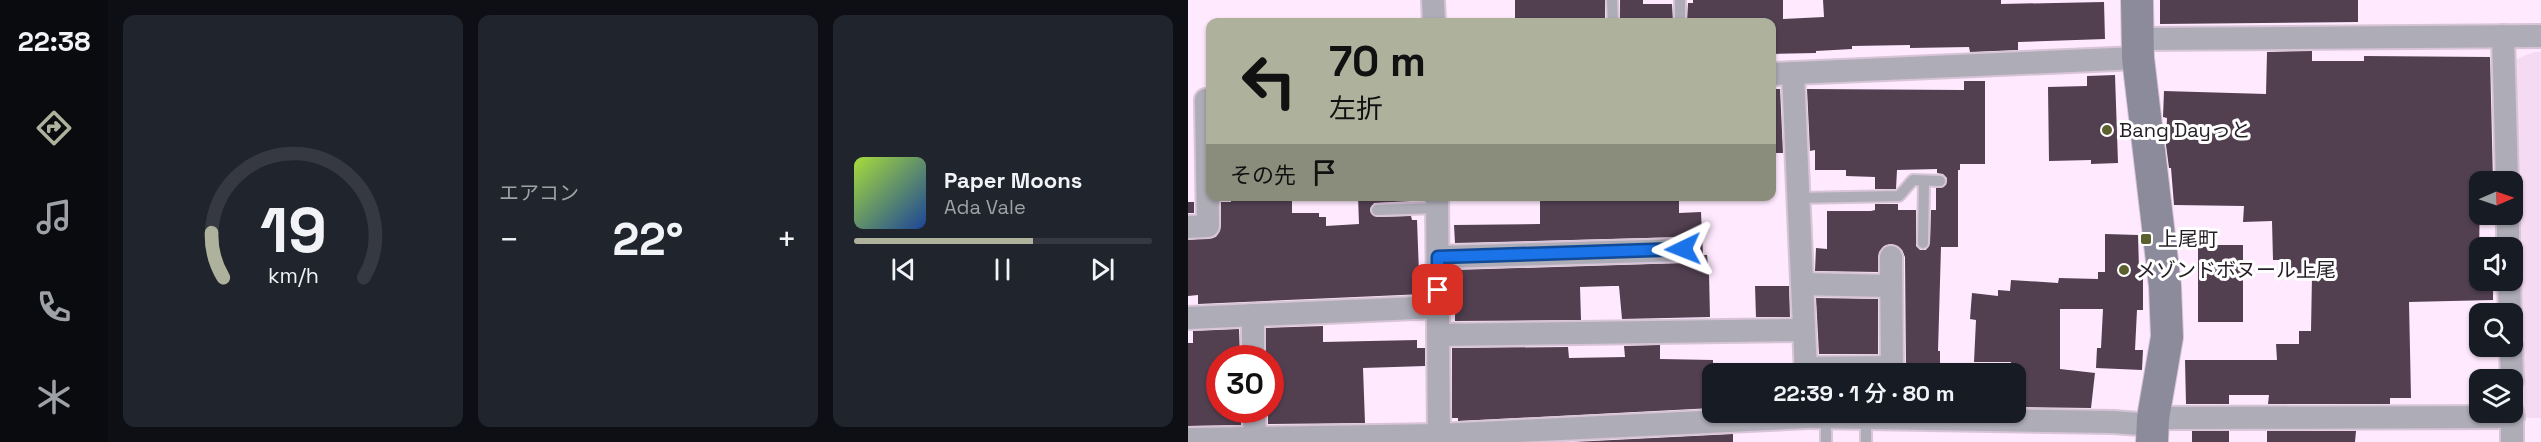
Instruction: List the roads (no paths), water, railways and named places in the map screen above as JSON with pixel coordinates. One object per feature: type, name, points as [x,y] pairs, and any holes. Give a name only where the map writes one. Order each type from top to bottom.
[{"type":"street","points":[[1433,0],[1434,18]]},
{"type":"street","points":[[2137,0],[2138,49],[2165,286],[2167,337],[2153,428]]},
{"type":"street","points":[[2503,36],[2507,171]]},
{"type":"street","points":[[1806,363],[1798,198],[1782,73],[2138,49],[2541,36]]},
{"type":"street","points":[[1202,100],[1206,184]]},
{"type":"street","points":[[1188,227],[1208,226],[1207,201]]},
{"type":"street","points":[[1437,202],[1439,438]]},
{"type":"street","points":[[1438,257],[1683,249]]},
{"type":"street","points":[[1891,257],[1892,363]]},
{"type":"street","points":[[1802,284],[1890,286]]},
{"type":"street","points":[[1188,318],[1438,307]]},
{"type":"street","points":[[1253,315],[1253,345]]},
{"type":"street","points":[[1438,335],[1804,330]]},
{"type":"street","points":[[2026,422],[2153,428],[2469,417]]},
{"type":"street","points":[[1261,423],[1269,439]]},
{"type":"street","points":[[1195,440],[1680,433],[1759,423]]},
{"type":"street","points":[[2512,442],[2513,423]]},
{"type":"lane","points":[[1612,0],[1613,18]]},
{"type":"lane","points":[[1680,0],[1680,18]]},
{"type":"lane","points":[[1798,198],[1899,196],[1913,180],[1940,182]]},
{"type":"lane","points":[[1923,243],[1924,181]]},
{"type":"lane","points":[[1377,210],[1437,202]]},
{"type":"lane","points":[[1817,423],[1826,442]]},
{"type":"lane","points":[[1866,423],[1866,442]]},
{"type":"place","name":"Bang Dayっと","points":[[2107,130]]},
{"type":"place","name":"上尾町","points":[[2146,239]]},
{"type":"place","name":"メゾンドボヌール上尾","points":[[2124,270]]}]
